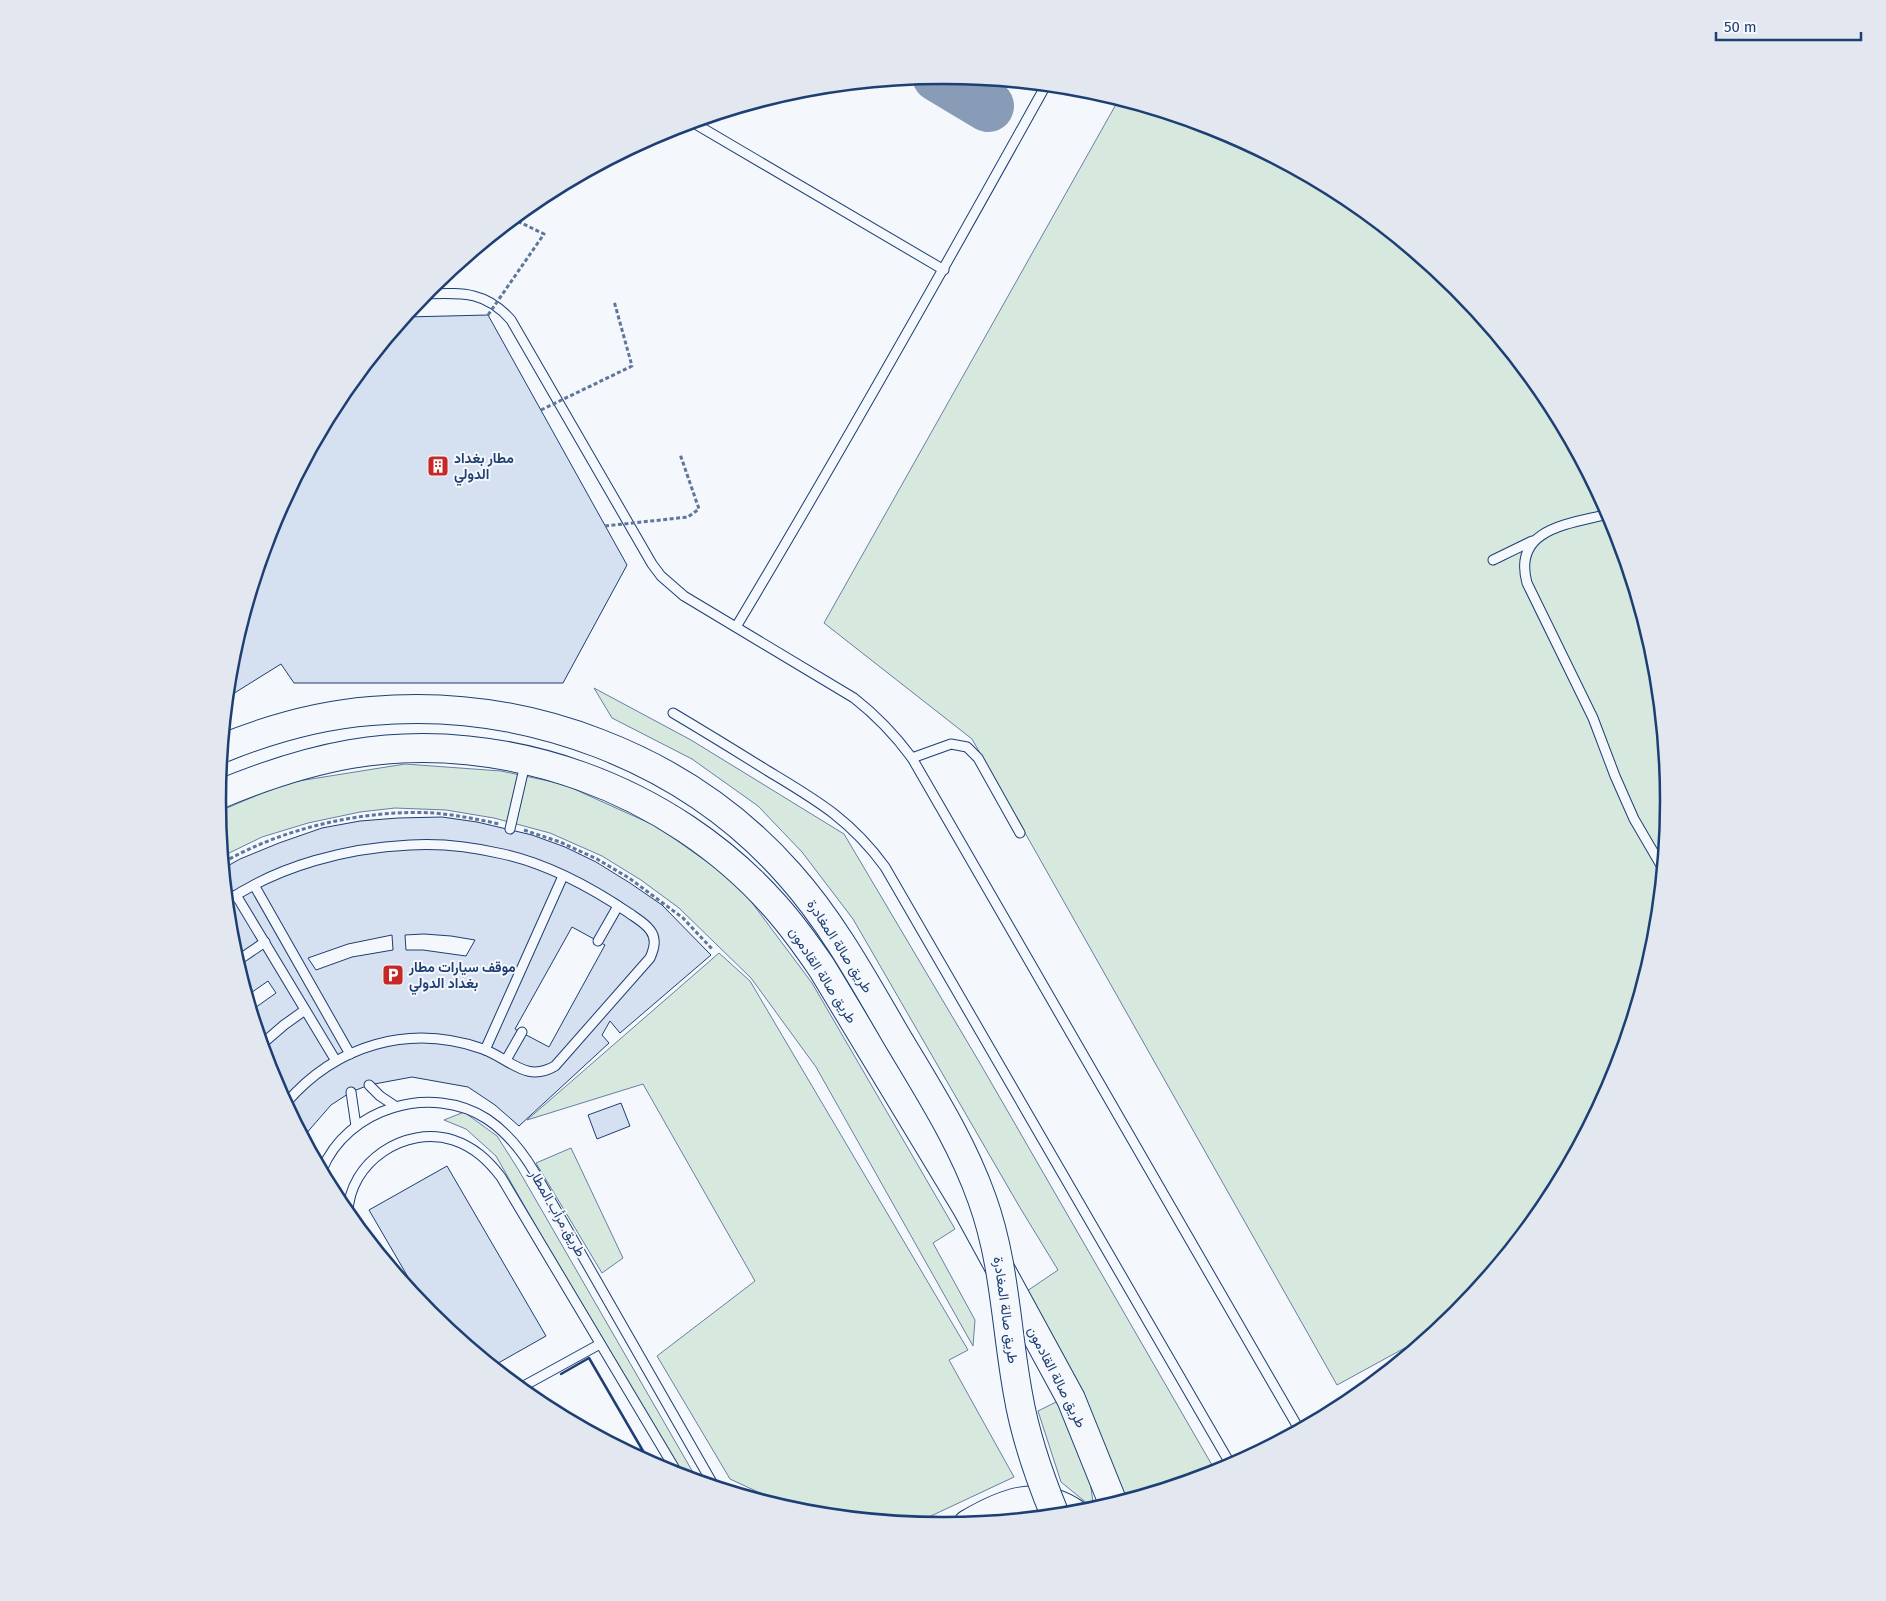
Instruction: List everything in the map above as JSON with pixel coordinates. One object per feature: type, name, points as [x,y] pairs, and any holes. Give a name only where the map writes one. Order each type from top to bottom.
[{"type":"main road","name":"طريق صالة المغادرة","points":[[229,746],[290,725],[326,717],[369,711],[409,709],[451,710],[495,715],[583,737],[624,753],[677,781],[712,804],[751,836],[788,872],[813,903],[848,954],[953,1133],[971,1171],[992,1229],[998,1254],[1018,1396],[1035,1463],[1052,1508]]},
{"type":"main road","name":"طريق صالة القادمون","points":[[226,792],[284,770],[326,759],[378,751],[457,750],[526,760],[566,771],[605,785],[679,825],[713,849],[774,904],[800,936],[822,968],[967,1208],[1071,1399],[1111,1497]]},
{"type":"main road","points":[[982,1516],[1003,1505],[1020,1500],[1038,1500],[1061,1507]]},
{"type":"lane","points":[[736,626],[805,511],[944,270],[1043,91]]},
{"type":"lane","points":[[700,127],[944,270]]},
{"type":"lane","points":[[436,294],[477,296],[487,300],[504,312],[652,564],[661,576],[684,596],[854,698],[885,724],[912,758],[1296,1424]]},
{"type":"lane","points":[[1493,560],[1535,539],[1544,532],[1601,516]]},
{"type":"lane","points":[[1535,539],[1528,549],[1524,560],[1526,583],[1593,718],[1634,819],[1657,858]]},
{"type":"lane","points":[[673,713],[821,803],[850,826],[885,866],[1227,1458]]},
{"type":"lane","points":[[912,758],[951,744],[967,747],[978,758],[1020,832]]},
{"type":"lane","points":[[510,829],[526,760]]},
{"type":"lane","points":[[233,897],[254,885],[320,859],[364,850],[411,845],[450,846],[505,854],[535,863],[618,906],[644,923],[651,930],[654,940],[654,949],[650,958],[555,1066],[546,1071],[536,1073],[524,1072],[506,1060],[485,1050],[444,1040],[424,1038],[403,1039],[382,1043],[336,1061],[317,1073],[291,1098]]},
{"type":"lane","points":[[485,1050],[563,876]]},
{"type":"lane","points":[[254,885],[350,1054]]},
{"type":"lane","points":[[236,895],[336,1061]]},
{"type":"lane","points":[[598,941],[618,906]]},
{"type":"lane","points":[[244,956],[265,942]]},
{"type":"lane","points":[[267,1039],[305,1010]]},
{"type":"lane","points":[[506,1060],[522,1032]]},
{"type":"lane","points":[[369,1085],[380,1096],[395,1106]]},
{"type":"lane","points":[[351,1092],[356,1126]]},
{"type":"lane","name":"طريق مرأب المطار","points":[[325,1164],[334,1148],[356,1126],[377,1113],[395,1106],[432,1102],[451,1104],[486,1118],[501,1129],[514,1142],[535,1173],[709,1478]]},
{"type":"lane","points":[[350,1203],[351,1194],[358,1180],[372,1161],[391,1147],[405,1140],[420,1137],[436,1137],[452,1140],[480,1154],[501,1177],[672,1464]]},
{"type":"lane","points":[[528,1384],[600,1344]]},
{"type":"path","points":[[488,315],[544,234],[520,223]]},
{"type":"path","points":[[541,410],[632,366],[614,301]]},
{"type":"path","points":[[605,526],[688,516],[699,509],[680,454]]},
{"type":"shaded area","points":[[1116,105],[1173,122],[1217,138],[1301,180],[1341,205],[1416,262],[1482,328],[1512,364],[1564,442],[1586,483],[1622,570],[1635,615],[1654,707],[1658,754],[1660,800],[1654,894],[1646,940],[1622,1031],[1586,1118],[1564,1159],[1512,1237],[1450,1307],[1416,1339],[1405,1348],[1337,1385],[972,739],[824,623]]},
{"type":"shaded area","points":[[594,688],[691,740],[844,834],[981,1065],[1212,1465],[1121,1495],[1027,1291],[1058,1270],[853,919],[802,852],[758,806],[692,759],[612,718]]},
{"type":"shaded area","points":[[405,764],[501,771],[563,784],[658,827],[738,884],[812,983],[955,1229],[933,1243],[975,1320],[973,1346],[816,1067],[751,978],[679,908],[641,880],[602,856],[550,833],[494,818],[446,810],[395,808],[360,812],[308,823],[262,837],[229,853],[226,808],[286,783]]},
{"type":"shaded area","points":[[719,953],[750,981],[968,1350],[949,1360],[1014,1477],[929,1517],[896,1516],[849,1511],[803,1503],[763,1494],[730,1479],[657,1356],[755,1281],[643,1084],[527,1120]]},
{"type":"shaded area","points":[[464,1112],[497,1136],[518,1169],[693,1472],[671,1464],[496,1156],[466,1129],[444,1120]]},
{"type":"shaded area","points":[[571,1148],[623,1258],[602,1273],[536,1163]]},
{"type":"shaded area","points":[[1058,1401],[1089,1474],[1093,1501],[1086,1502],[1061,1482],[1038,1411]]},
{"type":"building","name":"مطار بغداد الدولي","points":[[488,315],[627,565],[563,683],[294,683],[281,664],[234,693],[251,615],[264,570],[300,483],[322,442],[347,402],[374,364],[415,317]]},
{"type":"building","name":"موقف سيارات مطار بغداد الدولي","points":[[442,817],[477,822],[532,835],[565,847],[596,862],[662,905],[711,955],[620,1033],[610,1021],[602,1035],[609,1043],[519,1126],[495,1105],[468,1087],[412,1077],[369,1085],[351,1092],[331,1105],[308,1132],[281,1075],[264,1031],[257,1007],[276,993],[268,981],[253,992],[240,940],[232,894],[230,865],[279,843],[322,828],[360,821]],"holes":[[[572,927],[605,945],[549,1047],[515,1029]],[[392,935],[393,950],[352,957],[316,970],[308,958],[348,944]],[[405,935],[451,936],[475,940],[466,956],[423,950],[406,950]]]},
{"type":"building","points":[[621,1103],[630,1126],[597,1139],[588,1115]]},
{"type":"building","points":[[447,1166],[546,1336],[499,1363],[470,1339],[408,1278],[369,1210]]},
{"type":"taxiway","points":[[952,84],[988,106]]},
{"type":"wall","points":[[561,1374],[589,1358],[643,1451]]},
{"type":"place","name":"مطار بغداد الدولي","points":[[438,466]]},
{"type":"place","name":"موقف سيارات مطار بغداد الدولي","points":[[393,975]]}]
